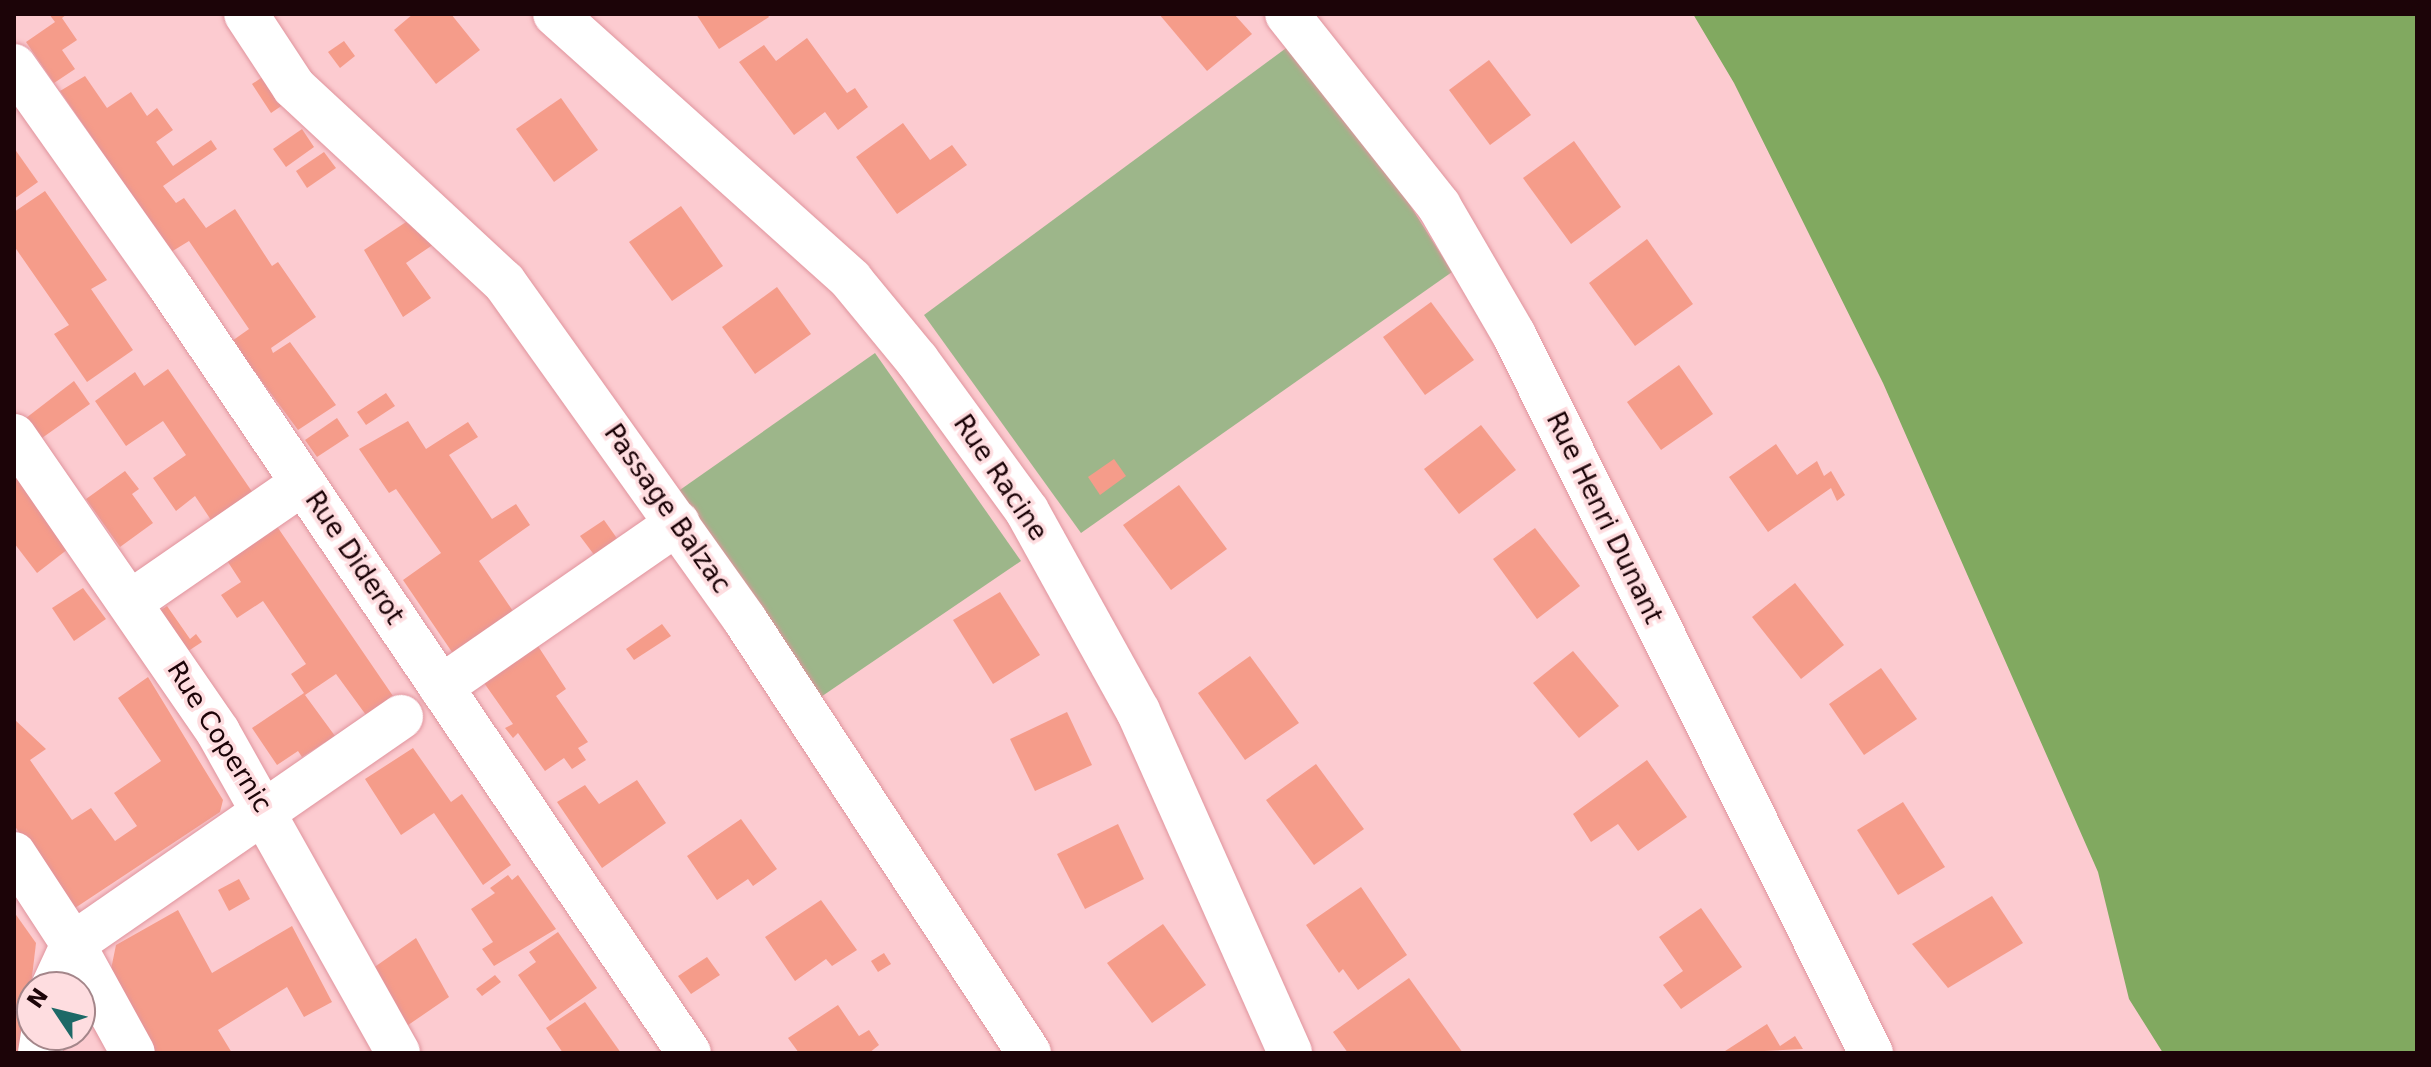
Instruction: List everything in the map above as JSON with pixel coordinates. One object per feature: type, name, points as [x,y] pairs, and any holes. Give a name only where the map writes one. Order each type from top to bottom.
[{"type":"street","name":"Passage Balzac","points":[[246,14],[294,87],[504,282],[678,523],[1029,1053]]},
{"type":"street","name":"Rue Racine","points":[[555,14],[851,280],[917,360],[1027,511],[1138,711],[1290,1053]]},
{"type":"street","name":"Rue Henri Dunant","points":[[1287,14],[1439,206],[1514,335],[1871,1053]]},
{"type":"street","name":"Rue Diderot","points":[[14,66],[303,483],[689,1053]]},
{"type":"street","name":"Rue Copernic","points":[[14,436],[132,601],[267,812],[398,1053]]},
{"type":"street","points":[[132,601],[303,483]]},
{"type":"street","points":[[441,687],[678,523]]},
{"type":"street","points":[[60,971],[73,944],[401,717]]},
{"type":"street","points":[[14,854],[73,944],[133,1053]]},
{"type":"green space","points":[[1693,14],[2417,14],[2417,1053],[2163,1053],[2129,999],[2098,872],[1883,383],[1734,83]]},
{"type":"green space","points":[[1293,43],[1403,194],[1452,272],[1081,533],[924,315]]},
{"type":"green space","points":[[875,353],[1021,561],[809,705],[667,499]]},
{"type":"building","points":[[49,14],[67,14],[62,18],[77,40],[62,50],[75,69],[54,83],[26,42],[55,22]]},
{"type":"building","points":[[413,14],[451,14],[480,50],[436,84],[394,30]]},
{"type":"building","points":[[696,14],[767,14],[769,17],[719,49]]},
{"type":"building","points":[[1159,14],[1234,14],[1252,34],[1207,71]]},
{"type":"building","points":[[807,38],[847,93],[855,88],[868,107],[838,130],[825,112],[794,135],[739,62],[764,45],[776,61]]},
{"type":"building","points":[[344,41],[355,56],[340,68],[328,52]]},
{"type":"building","points":[[1489,60],[1531,115],[1490,145],[1449,90]]},
{"type":"building","points":[[276,68],[296,96],[271,113],[252,84]]},
{"type":"building","points":[[85,76],[107,108],[131,92],[147,116],[157,108],[173,130],[156,142],[173,166],[211,140],[217,149],[163,186],[176,203],[184,198],[206,228],[235,209],[272,266],[278,262],[316,317],[271,348],[273,353],[290,342],[336,405],[298,430],[232,341],[249,329],[189,241],[171,252],[60,91]]},
{"type":"building","points":[[561,98],[598,150],[554,182],[516,129]]},
{"type":"building","points":[[903,123],[930,160],[952,145],[967,165],[897,214],[856,157]]},
{"type":"building","points":[[302,129],[314,147],[286,167],[273,149]]},
{"type":"building","points":[[1574,141],[1621,207],[1571,244],[1523,178]]},
{"type":"building","points":[[14,148],[38,182],[14,199]]},
{"type":"building","points":[[324,152],[336,168],[307,188],[296,171]]},
{"type":"building","points":[[45,191],[107,280],[91,289],[133,350],[87,382],[54,334],[69,325],[14,246],[14,212]]},
{"type":"building","points":[[681,206],[723,266],[672,301],[629,242]]},
{"type":"building","points":[[415,216],[440,240],[406,263],[431,298],[403,317],[364,250]]},
{"type":"building","points":[[1647,239],[1693,304],[1635,346],[1589,283]]},
{"type":"building","points":[[777,287],[811,334],[755,374],[722,327]]},
{"type":"building","points":[[1431,302],[1474,360],[1425,395],[1383,337]]},
{"type":"building","points":[[1679,365],[1713,414],[1661,450],[1627,402]]},
{"type":"building","points":[[168,369],[255,496],[213,523],[195,496],[176,511],[153,478],[186,455],[163,421],[126,446],[95,401],[135,372],[144,386]]},
{"type":"building","points":[[74,381],[90,404],[42,438],[26,418]]},
{"type":"building","points":[[386,393],[395,406],[366,425],[357,412]]},
{"type":"building","points":[[337,418],[349,436],[317,457],[305,440]]},
{"type":"building","points":[[408,421],[426,449],[468,422],[478,437],[449,455],[492,519],[516,504],[530,525],[479,561],[515,614],[454,655],[403,580],[441,553],[396,489],[389,493],[359,449]]},
{"type":"building","points":[[1481,425],[1516,470],[1459,514],[1424,469]]},
{"type":"building","points":[[1776,444],[1797,475],[1817,461],[1824,476],[1831,471],[1845,495],[1837,501],[1831,488],[1768,532],[1729,477]]},
{"type":"building","points":[[1114,459],[1126,476],[1100,495],[1088,477]]},
{"type":"building","points":[[14,463],[68,549],[37,573],[14,543]]},
{"type":"building","points":[[125,471],[139,489],[132,494],[153,523],[120,547],[86,499]]},
{"type":"building","points":[[1179,485],[1227,549],[1171,590],[1123,525]]},
{"type":"building","points":[[604,520],[621,544],[598,560],[580,536]]},
{"type":"building","points":[[276,525],[393,696],[366,715],[336,674],[305,695],[335,736],[302,757],[298,751],[277,765],[252,728],[304,693],[291,674],[306,664],[263,601],[237,618],[221,595],[241,582],[226,559]]},
{"type":"building","points":[[1535,528],[1580,586],[1537,619],[1493,559]]},
{"type":"building","points":[[1795,583],[1844,645],[1801,679],[1752,617]]},
{"type":"building","points":[[83,588],[106,619],[74,641],[52,608]]},
{"type":"building","points":[[1000,592],[1040,655],[993,684],[953,620]]},
{"type":"building","points":[[167,606],[190,639],[196,634],[202,642],[176,659],[148,619]]},
{"type":"building","points":[[662,624],[671,636],[634,660],[626,649]]},
{"type":"building","points":[[536,643],[566,689],[556,696],[588,742],[578,748],[586,760],[572,769],[564,758],[545,771],[518,733],[513,738],[505,728],[513,724],[482,680]]},
{"type":"building","points":[[1573,651],[1619,706],[1579,738],[1533,683]]},
{"type":"building","points":[[1250,656],[1299,723],[1245,760],[1198,693]]},
{"type":"building","points":[[1881,668],[1917,719],[1864,755],[1829,704]]},
{"type":"building","points":[[148,677],[223,800],[220,812],[72,910],[14,825],[14,719],[46,749],[30,760],[72,820],[91,808],[115,841],[137,826],[114,793],[161,761],[118,698]]},
{"type":"building","points":[[1067,712],[1092,765],[1035,791],[1010,739]]},
{"type":"building","points":[[413,748],[451,802],[462,794],[511,865],[483,885],[434,813],[401,835],[365,779]]},
{"type":"building","points":[[1647,760],[1687,817],[1638,851],[1618,824],[1591,842],[1573,814]]},
{"type":"building","points":[[1316,764],[1364,829],[1314,865],[1266,800]]},
{"type":"building","points":[[637,780],[666,823],[602,868],[557,802],[585,785],[599,804]]},
{"type":"building","points":[[1903,802],[1945,867],[1898,895],[1857,830]]},
{"type":"building","points":[[741,819],[777,869],[753,886],[748,879],[717,900],[687,856]]},
{"type":"building","points":[[1118,824],[1144,879],[1085,909],[1057,854]]},
{"type":"building","points":[[508,875],[512,880],[518,875],[556,929],[494,966],[482,949],[493,942],[471,909],[495,893],[490,888]]},
{"type":"building","points":[[239,879],[250,899],[229,911],[218,890]]},
{"type":"building","points":[[1361,887],[1407,955],[1358,990],[1343,969],[1339,973],[1306,925]]},
{"type":"building","points":[[1992,896],[2023,943],[1948,988],[1912,944]]},
{"type":"building","points":[[821,900],[857,950],[832,966],[826,959],[795,981],[765,937]]},
{"type":"building","points":[[1701,908],[1742,967],[1681,1009],[1663,985],[1683,971],[1659,937]]},
{"type":"building","points":[[178,910],[212,973],[292,926],[332,1002],[304,1017],[287,987],[218,1030],[232,1053],[150,1053],[109,979],[116,945]]},
{"type":"building","points":[[14,912],[36,943],[33,971],[16,971],[16,1051],[23,1051],[14,1053]]},
{"type":"building","points":[[1163,924],[1206,985],[1152,1023],[1107,963]]},
{"type":"building","points":[[558,932],[597,988],[550,1021],[518,975],[536,962],[529,952]]},
{"type":"building","points":[[416,938],[449,997],[398,1032],[366,973]]},
{"type":"building","points":[[884,953],[891,964],[878,972],[871,961]]},
{"type":"building","points":[[707,957],[720,975],[691,994],[678,976]]},
{"type":"building","points":[[495,975],[501,982],[482,996],[476,989]]},
{"type":"building","points":[[1409,978],[1463,1053],[1348,1053],[1333,1032]]},
{"type":"building","points":[[585,1002],[621,1053],[563,1053],[546,1028]]},
{"type":"building","points":[[838,1005],[859,1036],[869,1030],[879,1045],[869,1053],[799,1053],[788,1038]]},
{"type":"building","points":[[1767,1024],[1780,1046],[1795,1036],[1803,1049],[1722,1053]]}]
